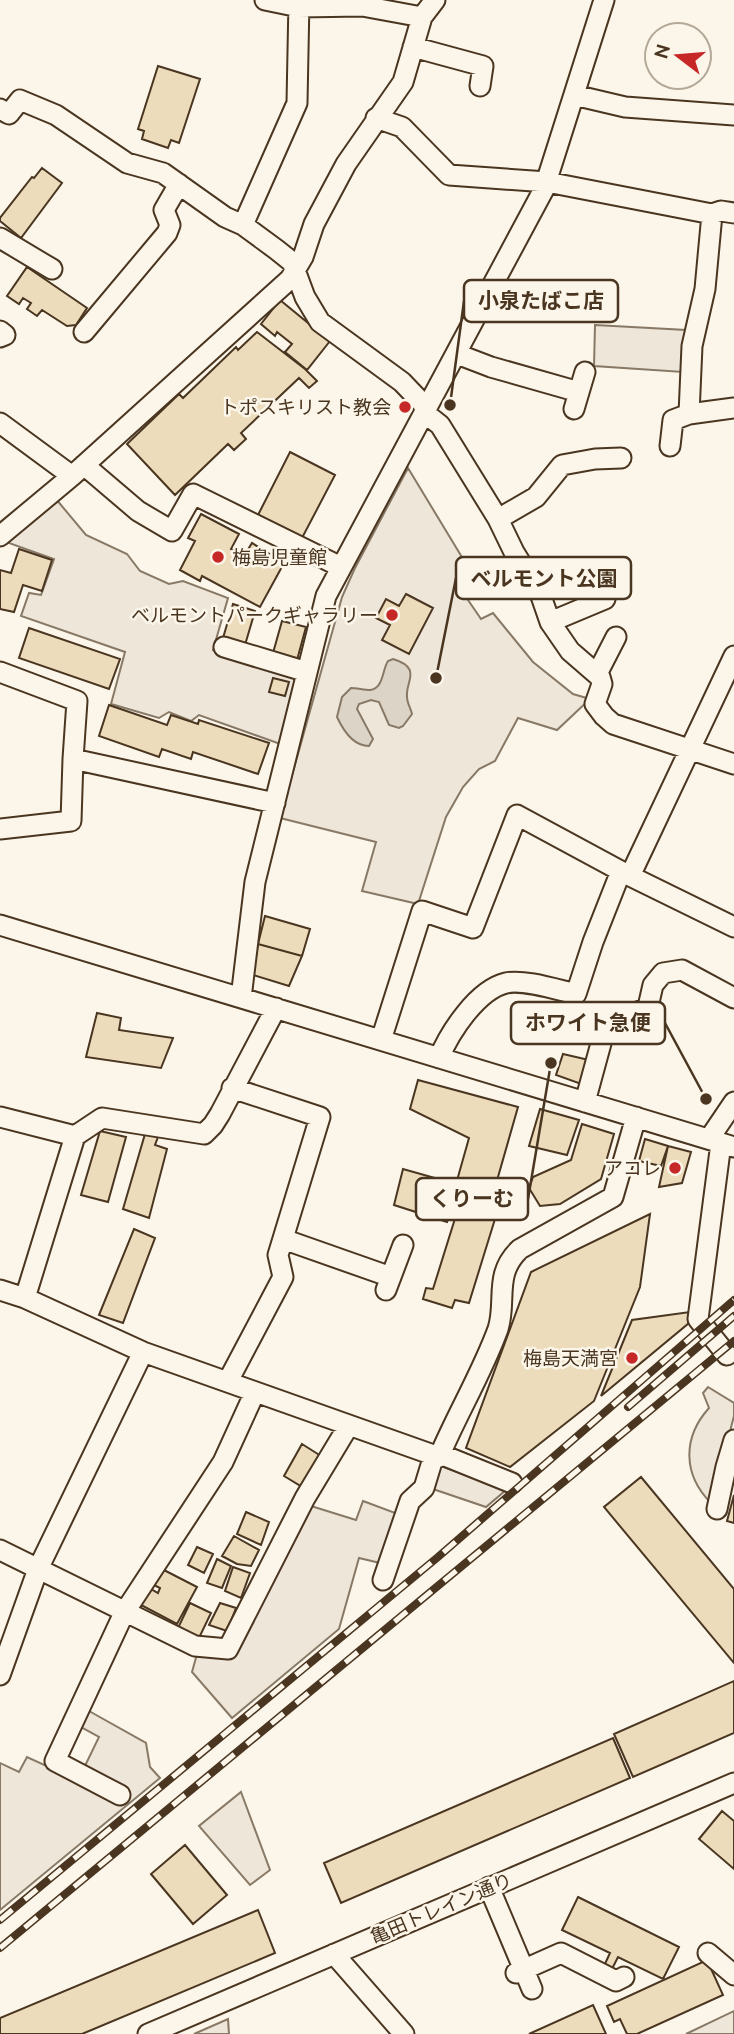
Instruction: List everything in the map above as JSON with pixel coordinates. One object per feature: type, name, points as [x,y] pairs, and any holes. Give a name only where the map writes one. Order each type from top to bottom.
[{"type":"street","points":[[265,0],[362,6],[422,17]]},
{"type":"street","points":[[0,536],[78,471],[290,279],[346,164],[403,82],[422,17],[435,0]]},
{"type":"street","points":[[241,998],[255,882],[326,596],[404,447],[426,414],[547,182],[604,0]]},
{"type":"street","points":[[243,225],[297,103],[299,3]]},
{"type":"street","points":[[413,47],[483,66],[480,86]]},
{"type":"street","points":[[574,95],[625,107],[734,115]]},
{"type":"street","points":[[0,108],[9,114],[20,100],[56,115],[127,163],[163,173],[225,217],[243,225],[292,262],[305,297],[320,322],[402,383],[423,404],[426,414],[440,425],[498,519],[514,552],[541,596],[550,622],[570,651],[597,674],[602,684],[595,704],[604,716],[613,723],[734,764]]},
{"type":"street","points":[[376,118],[402,127],[449,175],[547,182],[712,214],[721,211],[734,213]]},
{"type":"street","points":[[84,331],[167,233],[170,225],[164,209],[179,184]]},
{"type":"street","points":[[689,414],[692,346],[705,289],[712,214]]},
{"type":"street","points":[[0,238],[52,269]]},
{"type":"street","points":[[0,331],[5,335],[0,337]]},
{"type":"street","points":[[457,354],[577,401],[585,372]]},
{"type":"street","points":[[670,446],[673,420],[689,414],[734,408]]},
{"type":"street","points":[[0,422],[172,531],[194,494],[341,567]]},
{"type":"street","points":[[498,519],[536,497],[562,465],[595,458],[621,458]]},
{"type":"street","points":[[550,622],[605,599]]},
{"type":"street","points":[[597,674],[615,637]]},
{"type":"street","points":[[224,647],[307,672]]},
{"type":"street","points":[[439,1058],[454,1029],[475,1002],[507,983],[534,985],[576,994],[593,942],[691,750],[734,656]]},
{"type":"street","points":[[0,672],[77,701],[71,821],[0,829]]},
{"type":"street","points":[[73,758],[275,803]]},
{"type":"street","points":[[381,1040],[422,911],[473,928],[517,815],[626,874],[734,927]]},
{"type":"street","points":[[0,925],[722,1143]]},
{"type":"street","points":[[585,1102],[609,1014],[630,1016],[648,1007],[653,985],[663,973],[682,970],[734,998]]},
{"type":"street","points":[[25,1298],[75,1136],[102,1118],[204,1134],[214,1125],[276,1008]]},
{"type":"street","points":[[228,1381],[283,1277],[278,1255],[320,1117],[232,1088]]},
{"type":"street","points":[[727,1354],[698,1320],[722,1143],[734,1102]]},
{"type":"street","points":[[0,1117],[75,1136]]},
{"type":"street","points":[[383,1580],[410,1501],[424,1488],[437,1455],[499,1327],[501,1290],[509,1259],[520,1249],[613,1198],[636,1117]]},
{"type":"street","points":[[283,1239],[388,1284],[403,1245]]},
{"type":"street","points":[[0,1290],[25,1298],[143,1352],[512,1483]]},
{"type":"street","points":[[0,1675],[38,1569],[143,1352]]},
{"type":"street","points":[[120,1795],[55,1761],[124,1613],[223,1462],[255,1392]]},
{"type":"street","points":[[0,1550],[195,1646],[228,1648],[305,1499],[349,1425]]},
{"type":"street","points":[[717,1509],[730,1468],[734,1440]]},
{"type":"street","name":"亀田トレイン通り","points":[[148,2034],[734,1783]]},
{"type":"street","points":[[489,1887],[520,1971],[532,1989]]},
{"type":"street","points":[[520,1971],[561,1953],[616,1981],[624,1977]]},
{"type":"street","points":[[708,1953],[734,1975]]},
{"type":"street","points":[[334,1954],[404,2034]]},
{"type":"shaded area","points":[[595,325],[686,330],[683,372],[594,366]]},
{"type":"shaded area","points":[[408,468],[480,587],[466,597],[481,619],[493,613],[533,662],[573,694],[590,699],[557,730],[518,718],[495,761],[479,769],[463,787],[446,817],[418,904],[362,891],[376,842],[280,818],[342,597]]},
{"type":"shaded area","points":[[56,499],[86,535],[127,554],[140,571],[169,584],[183,581],[228,598],[213,650],[300,679],[283,745],[199,715],[191,721],[169,712],[159,718],[111,704],[125,652],[21,616],[29,593],[41,595],[54,559],[6,542]]},
{"type":"shaded area","points":[[393,659],[408,667],[410,671],[407,697],[412,714],[399,728],[389,725],[379,702],[371,700],[359,704],[357,709],[373,739],[369,746],[363,745],[349,736],[337,717],[342,697],[351,688],[375,689],[388,661]]},
{"type":"shaded area","points":[[708,1387],[734,1403],[734,1416],[711,1503],[695,1481],[689,1456],[694,1432],[709,1408],[703,1393]]},
{"type":"shaded area","points":[[441,1466],[506,1490],[486,1507],[430,1488],[435,1471]]},
{"type":"shaded area","points":[[363,1501],[398,1514],[380,1563],[359,1558],[339,1629],[232,1718],[192,1672],[197,1654],[233,1657],[311,1506],[356,1520]]},
{"type":"shaded area","points":[[89,1711],[146,1743],[150,1767],[160,1778],[0,1910],[0,1763],[19,1772],[27,1757],[123,1801],[83,1770],[99,1737],[81,1727]]},
{"type":"shaded area","points":[[241,1792],[270,1870],[250,1885],[199,1826]]},
{"type":"shaded area","points":[[734,2011],[734,2034],[686,2034]]},
{"type":"shaded area","points":[[228,2019],[229,2034],[194,2034]]},
{"type":"building","points":[[158,66],[200,79],[179,143],[171,140],[168,148],[142,139],[144,131],[138,129]]},
{"type":"building","points":[[42,168],[62,183],[21,238],[0,221],[0,218]]},
{"type":"building","points":[[27,267],[87,308],[76,325],[67,326],[42,310],[37,316],[27,309],[31,303],[23,298],[19,304],[7,296]]},
{"type":"building","points":[[280,300],[330,341],[307,370],[285,352],[292,344],[277,332],[275,336],[261,324]]},
{"type":"building","points":[[257,332],[317,381],[309,388],[299,378],[241,433],[246,439],[234,450],[228,444],[175,495],[127,444],[179,394],[183,398],[236,347],[238,350]]},
{"type":"building","points":[[290,452],[335,475],[302,538],[258,515]]},
{"type":"building","points":[[201,514],[239,534],[231,549],[244,556],[252,543],[284,563],[260,607],[202,576],[200,581],[180,570],[195,541],[188,538]]},
{"type":"building","points":[[19,549],[52,560],[42,591],[23,585],[14,612],[0,609],[0,570],[11,573]]},
{"type":"building","points":[[406,594],[433,608],[409,654],[382,640],[390,625],[376,618],[386,599],[399,606]]},
{"type":"building","points":[[233,604],[255,611],[245,645],[223,638]]},
{"type":"building","points":[[282,621],[306,627],[297,660],[273,653]]},
{"type":"building","points":[[29,628],[120,659],[109,689],[19,658]]},
{"type":"building","points":[[273,678],[289,682],[285,696],[269,692]]},
{"type":"building","points":[[109,705],[167,725],[171,715],[198,724],[199,720],[269,743],[258,774],[193,752],[191,759],[162,749],[159,757],[99,736]]},
{"type":"building","points":[[265,916],[310,929],[302,956],[258,944]]},
{"type":"building","points":[[258,944],[302,956],[289,986],[253,975]]},
{"type":"building","points":[[97,1013],[121,1018],[119,1030],[173,1038],[161,1068],[86,1057]]},
{"type":"building","points":[[563,1054],[589,1060],[584,1085],[556,1075]]},
{"type":"building","points":[[418,1080],[518,1107],[494,1191],[505,1193],[499,1214],[455,1201],[447,1222],[394,1205],[403,1169],[456,1184],[469,1138],[410,1109]]},
{"type":"building","points":[[540,1109],[579,1120],[567,1155],[529,1146]]},
{"type":"building","points":[[582,1124],[614,1134],[601,1179],[560,1204],[540,1206],[529,1188],[533,1177],[571,1160]]},
{"type":"building","points":[[100,1131],[126,1137],[108,1202],[81,1195]]},
{"type":"building","points":[[145,1134],[158,1137],[155,1145],[167,1149],[149,1218],[123,1209]]},
{"type":"building","points":[[645,1139],[668,1146],[661,1166],[639,1161]]},
{"type":"building","name":"アコレ","points":[[668,1146],[691,1152],[682,1183],[659,1187]]},
{"type":"building","points":[[458,1209],[495,1219],[469,1303],[455,1300],[452,1308],[423,1299],[426,1288],[433,1289]]},
{"type":"building","points":[[650,1214],[640,1287],[594,1401],[510,1467],[466,1448],[531,1272]]},
{"type":"building","points":[[134,1229],[155,1238],[123,1323],[99,1315]]},
{"type":"building","name":"梅島天満宮","points":[[690,1312],[695,1318],[601,1396],[632,1320]]},
{"type":"building","points":[[302,1444],[321,1456],[304,1488],[284,1476]]},
{"type":"building","points":[[641,1477],[734,1589],[734,1663],[604,1507]]},
{"type":"building","points":[[734,1495],[734,1523],[727,1521]]},
{"type":"building","points":[[246,1512],[269,1522],[261,1545],[237,1534]]},
{"type":"building","points":[[234,1536],[259,1550],[251,1566],[237,1564],[222,1556]]},
{"type":"building","points":[[197,1547],[213,1554],[204,1573],[188,1565]]},
{"type":"building","points":[[217,1559],[231,1566],[222,1588],[207,1583]]},
{"type":"building","points":[[233,1567],[250,1573],[241,1598],[225,1591]]},
{"type":"building","points":[[160,1568],[197,1587],[177,1624],[141,1605],[149,1588],[158,1593],[160,1588],[152,1584]]},
{"type":"building","points":[[190,1603],[211,1613],[198,1640],[177,1630]]},
{"type":"building","points":[[220,1603],[236,1608],[227,1631],[209,1625]]},
{"type":"building","points":[[734,1681],[734,1733],[633,1777],[614,1734]]},
{"type":"building","points":[[613,1738],[630,1778],[341,1903],[324,1863]]},
{"type":"building","points":[[722,1811],[734,1821],[734,1869],[699,1839]]},
{"type":"building","points":[[185,1845],[227,1895],[193,1924],[151,1874]]},
{"type":"building","points":[[578,1897],[679,1947],[663,1979],[618,1957],[612,1969],[604,1966],[610,1953],[562,1930]]},
{"type":"building","points":[[258,1910],[275,1953],[82,2034],[0,2034],[0,2018]]},
{"type":"building","points":[[707,1960],[723,1995],[637,2034],[627,2034],[620,2019],[614,2022],[607,2006]]},
{"type":"building","points":[[593,2005],[606,2034],[529,2034]]},
{"type":"railway","points":[[0,1920],[438,1557],[734,1300]]},
{"type":"railway","points":[[628,1407],[734,1316]]},
{"type":"railway","points":[[0,1948],[734,1341]]},
{"type":"place","name":"小泉たばこ店","points":[[450,405]]},
{"type":"place","name":"トポスキリスト教会","points":[[405,407]]},
{"type":"place","name":"梅島児童館","points":[[218,557]]},
{"type":"place","name":"ベルモントパークギャラリー","points":[[392,615]]},
{"type":"place","name":"ベルモント公園","points":[[436,678]]},
{"type":"place","name":"くりーむ","points":[[551,1063]]},
{"type":"place","name":"ホワイト急便","points":[[706,1099]]},
{"type":"place","name":"アコレ","points":[[675,1168]]},
{"type":"place","name":"梅島天満宮","points":[[632,1358]]}]
